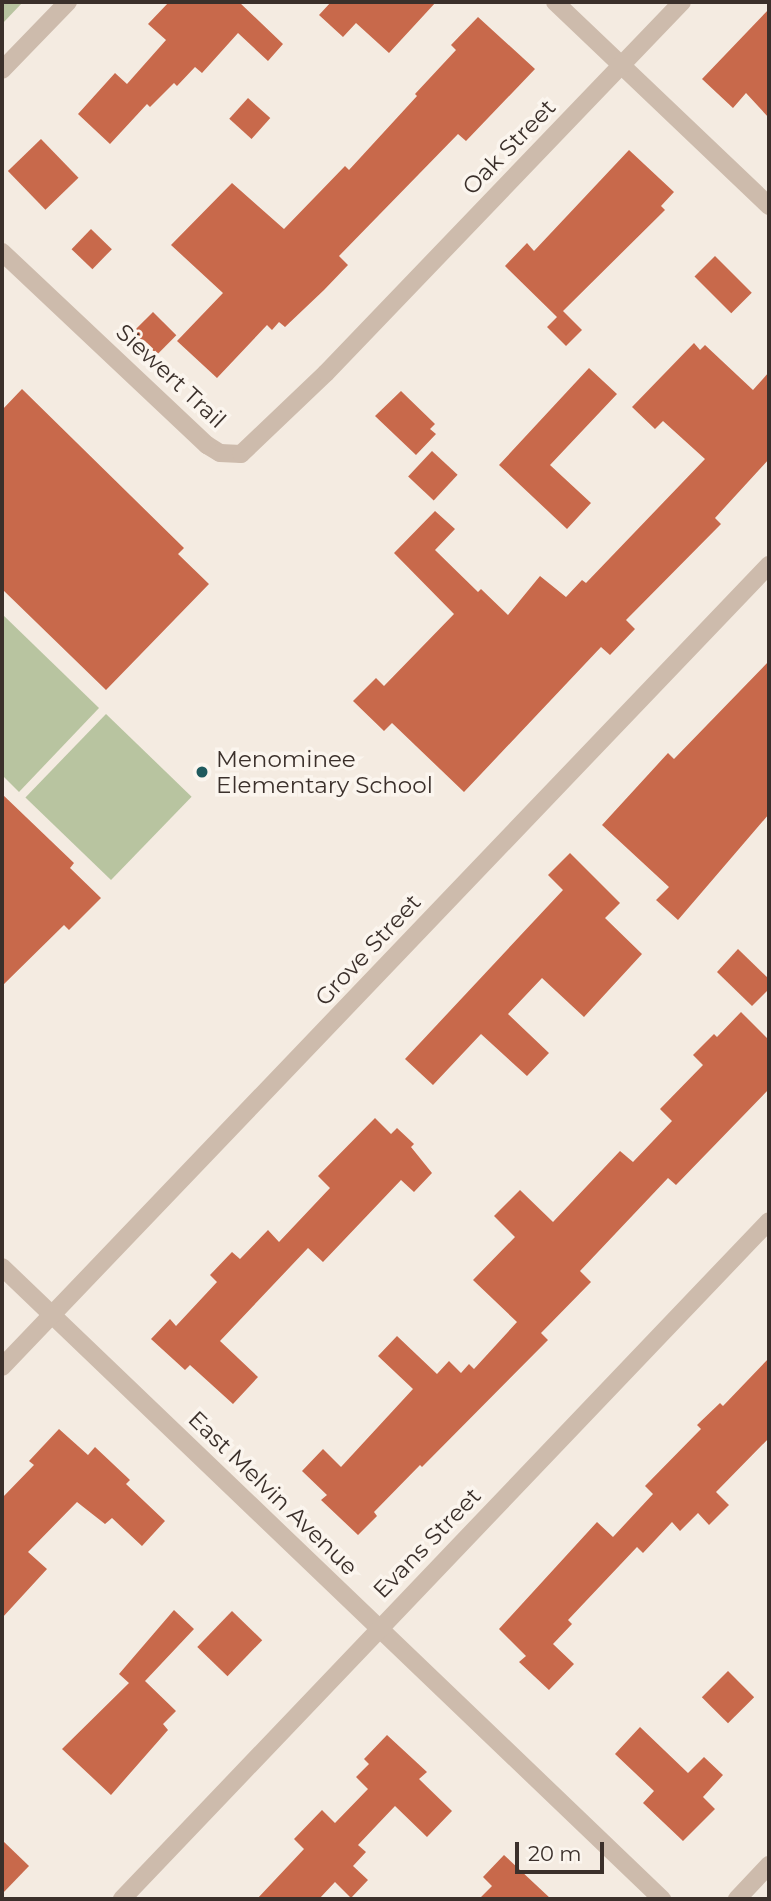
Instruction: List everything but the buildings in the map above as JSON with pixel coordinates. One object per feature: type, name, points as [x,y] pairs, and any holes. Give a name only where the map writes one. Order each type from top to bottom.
[{"type":"street","points":[[2,70],[68,2]]},
{"type":"street","points":[[555,2],[769,206]]},
{"type":"street","name":"Oak Street","points":[[372,326],[682,2]]},
{"type":"street","name":"Siewert Trail","points":[[2,252],[197,436],[220,453],[234,454],[248,449],[372,326]]},
{"type":"street","name":"Grove Street","points":[[2,1367],[769,565]]},
{"type":"street","name":"Evans Street","points":[[122,1899],[769,1222]]},
{"type":"street","name":"East Melvin Avenue","points":[[2,1267],[662,1899]]},
{"type":"street","points":[[737,1899],[769,1865]]},
{"type":"green space","points":[[2,2],[23,2],[2,24]]},
{"type":"green space","points":[[2,614],[99,708],[19,792],[2,775]]},
{"type":"green space","points":[[106,714],[192,797],[111,880],[25,797]]},
{"type":"place","name":"Menominee Elementary School","points":[[202,772]]}]
